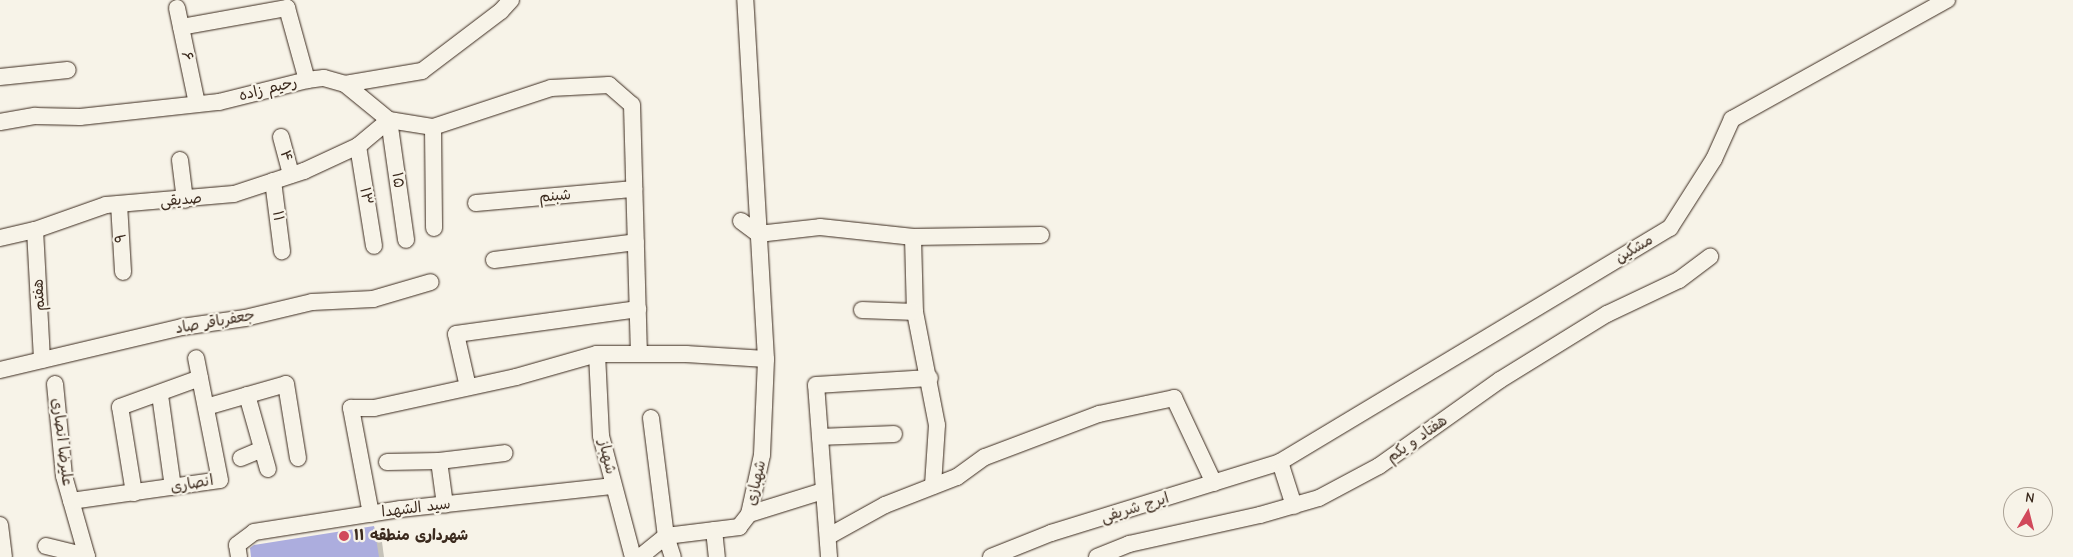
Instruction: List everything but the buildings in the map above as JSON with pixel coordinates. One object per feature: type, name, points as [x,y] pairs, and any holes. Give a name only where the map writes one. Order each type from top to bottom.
[{"type":"street","name":"رحیم زاده","points":[[0,122],[35,116],[80,117],[219,102],[307,80],[324,78],[345,84],[422,71],[501,12],[511,0]]},
{"type":"street","name":"شهبازی","points":[[666,536],[739,527],[749,514],[762,455],[766,359],[745,0]]},
{"type":"street","name":"مشکین","points":[[1280,462],[1670,228],[1714,159],[1732,119],[1947,0]]},
{"type":"street","name":"۶","points":[[177,8],[197,104]]},
{"type":"street","points":[[181,27],[287,8],[307,80]]},
{"type":"street","points":[[0,77],[68,70]]},
{"type":"street","points":[[345,84],[389,120],[432,127],[551,88],[609,84],[632,105],[639,354]]},
{"type":"street","name":"صدیقی","points":[[0,238],[35,230],[77,214],[118,204],[185,200],[234,194],[291,175],[358,146],[389,120]]},
{"type":"street","name":"۱۵","points":[[389,120],[406,240]]},
{"type":"street","points":[[432,127],[434,228]]},
{"type":"street","name":"۴","points":[[281,137],[291,175]]},
{"type":"street","name":"۱۳","points":[[358,146],[374,246]]},
{"type":"street","points":[[180,160],[185,200]]},
{"type":"street","name":"۱۱","points":[[273,181],[282,251]]},
{"type":"street","name":"شبنم","points":[[476,203],[634,189]]},
{"type":"street","name":"۹","points":[[118,204],[123,272]]},
{"type":"street","points":[[741,221],[758,234],[820,227],[913,237],[1041,235]]},
{"type":"street","name":"هفتم","points":[[35,230],[42,360]]},
{"type":"street","points":[[913,237],[916,312],[930,378],[937,425],[933,486]]},
{"type":"street","points":[[494,260],[636,242]]},
{"type":"street","name":"هفتاد و یکم","points":[[1097,557],[1129,544],[1294,506],[1319,498],[1379,466],[1500,380],[1607,314],[1679,280],[1710,257]]},
{"type":"street","name":"جعفرباقر صاد","points":[[0,370],[312,302],[373,299],[431,282]]},
{"type":"street","points":[[468,387],[456,334],[638,309]]},
{"type":"street","points":[[862,310],[916,312]]},
{"type":"street","points":[[371,514],[351,408],[374,408],[468,387],[597,354],[766,359]]},
{"type":"street","name":"شهباز","points":[[597,354],[601,436],[633,557]]},
{"type":"street","name":"انصاری","points":[[70,501],[220,480],[196,358]]},
{"type":"street","points":[[134,493],[120,408],[160,395],[200,378]]},
{"type":"street","points":[[829,557],[829,536],[823,491],[816,385],[930,378]]},
{"type":"street","name":"علیرضا انصاری","points":[[55,384],[64,476],[87,556]]},
{"type":"street","points":[[206,406],[286,384],[298,458]]},
{"type":"street","points":[[160,395],[173,487]]},
{"type":"street","points":[[247,395],[268,469]]},
{"type":"street","points":[[829,536],[885,505],[957,477],[985,457],[1099,414],[1174,398],[1214,483]]},
{"type":"street","points":[[651,418],[666,536],[673,557]]},
{"type":"street","points":[[820,437],[894,434]]},
{"type":"street","points":[[241,458],[262,449]]},
{"type":"street","points":[[387,462],[439,461],[505,453]]},
{"type":"street","points":[[439,461],[445,505]]},
{"type":"street","points":[[1280,462],[1294,506]]},
{"type":"street","name":"ایرج شریفی","points":[[991,557],[1051,534],[1280,462]]},
{"type":"street","name":"سید الشهدا","points":[[240,557],[237,545],[254,532],[371,514],[613,486]]},
{"type":"street","points":[[749,514],[823,491]]},
{"type":"street","points":[[0,525],[4,557]]},
{"type":"street","points":[[714,530],[716,557]]},
{"type":"street","points":[[640,557],[666,536]]},
{"type":"street","points":[[46,546],[87,556]]},
{"type":"place","name":"شهرداری منطقه ۱۱","points":[[344,536]]}]
